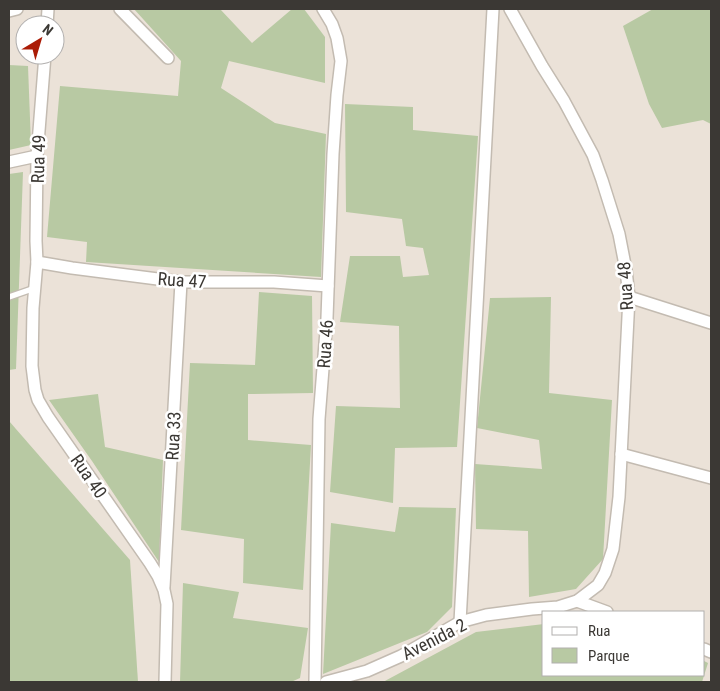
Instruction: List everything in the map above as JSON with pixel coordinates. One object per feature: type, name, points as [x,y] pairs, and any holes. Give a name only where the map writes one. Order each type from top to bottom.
[{"type":"street","points":[[9,11],[17,9]]},
{"type":"street","points":[[120,9],[168,58]]},
{"type":"street","name":"Rua 46","points":[[315,682],[319,419],[327,318],[333,154],[341,61],[337,38],[324,9]]},
{"type":"street","points":[[460,622],[494,9]]},
{"type":"street","name":"Rua 48","points":[[510,9],[568,108],[593,156],[619,234],[626,270],[629,297],[619,497],[613,549],[606,573],[598,585]]},
{"type":"street","name":"Rua 49","points":[[37,262],[38,156],[44,65]]},
{"type":"street","points":[[9,162],[38,156]]},
{"type":"street","name":"Rua 47","points":[[37,262],[181,282],[274,282],[328,286]]},
{"type":"street","name":"Rua 40","points":[[37,262],[33,308],[32,366],[38,400],[158,576],[167,604],[165,682]]},
{"type":"street","name":"Rua 33","points":[[164,590],[181,282]]},
{"type":"street","points":[[629,297],[711,323]]},
{"type":"street","points":[[620,454],[711,478]]},
{"type":"street","name":"Avenida 2","points":[[336,681],[368,671],[401,656],[460,622],[486,615],[558,607],[577,601],[598,585]]},
{"type":"street","points":[[577,601],[604,611]]},
{"type":"lane","points":[[9,297],[35,288]]},
{"type":"green space","points":[[134,9],[220,9],[252,43],[292,9],[304,9],[325,37],[325,83],[229,61],[221,88],[275,123],[326,134],[321,277],[86,262],[87,242],[47,237],[60,86],[178,96],[181,61]]},
{"type":"green space","points":[[653,9],[711,9],[711,124],[703,120],[662,128],[649,104],[623,26]]},
{"type":"green space","points":[[9,65],[28,66],[31,145],[9,150]]},
{"type":"green space","points":[[345,104],[413,107],[413,130],[478,136],[457,447],[395,448],[393,503],[330,492],[336,406],[400,408],[399,326],[340,322],[350,256],[400,256],[403,277],[429,275],[423,248],[406,246],[402,219],[346,212]]},
{"type":"green space","points":[[23,172],[16,369],[9,370],[9,174]]},
{"type":"green space","points":[[259,292],[312,296],[313,393],[248,394],[248,440],[311,445],[303,590],[243,583],[244,539],[181,530],[190,363],[255,365]]},
{"type":"green space","points":[[551,297],[549,393],[612,400],[603,559],[576,589],[529,597],[528,531],[476,529],[475,464],[542,469],[539,440],[477,428],[490,298]]},
{"type":"green space","points":[[98,394],[105,447],[163,460],[159,562],[49,400]]},
{"type":"green space","points":[[9,421],[130,560],[138,682],[9,682]]},
{"type":"green space","points":[[399,507],[456,508],[452,607],[427,632],[323,674],[331,523],[395,532]]},
{"type":"green space","points":[[183,583],[239,592],[233,618],[308,628],[300,678],[291,682],[180,682]]},
{"type":"green space","points":[[542,624],[542,676],[704,676],[702,682],[383,682],[476,632]]},
{"type":"green space","points":[[705,662],[708,663],[705,672]]}]
